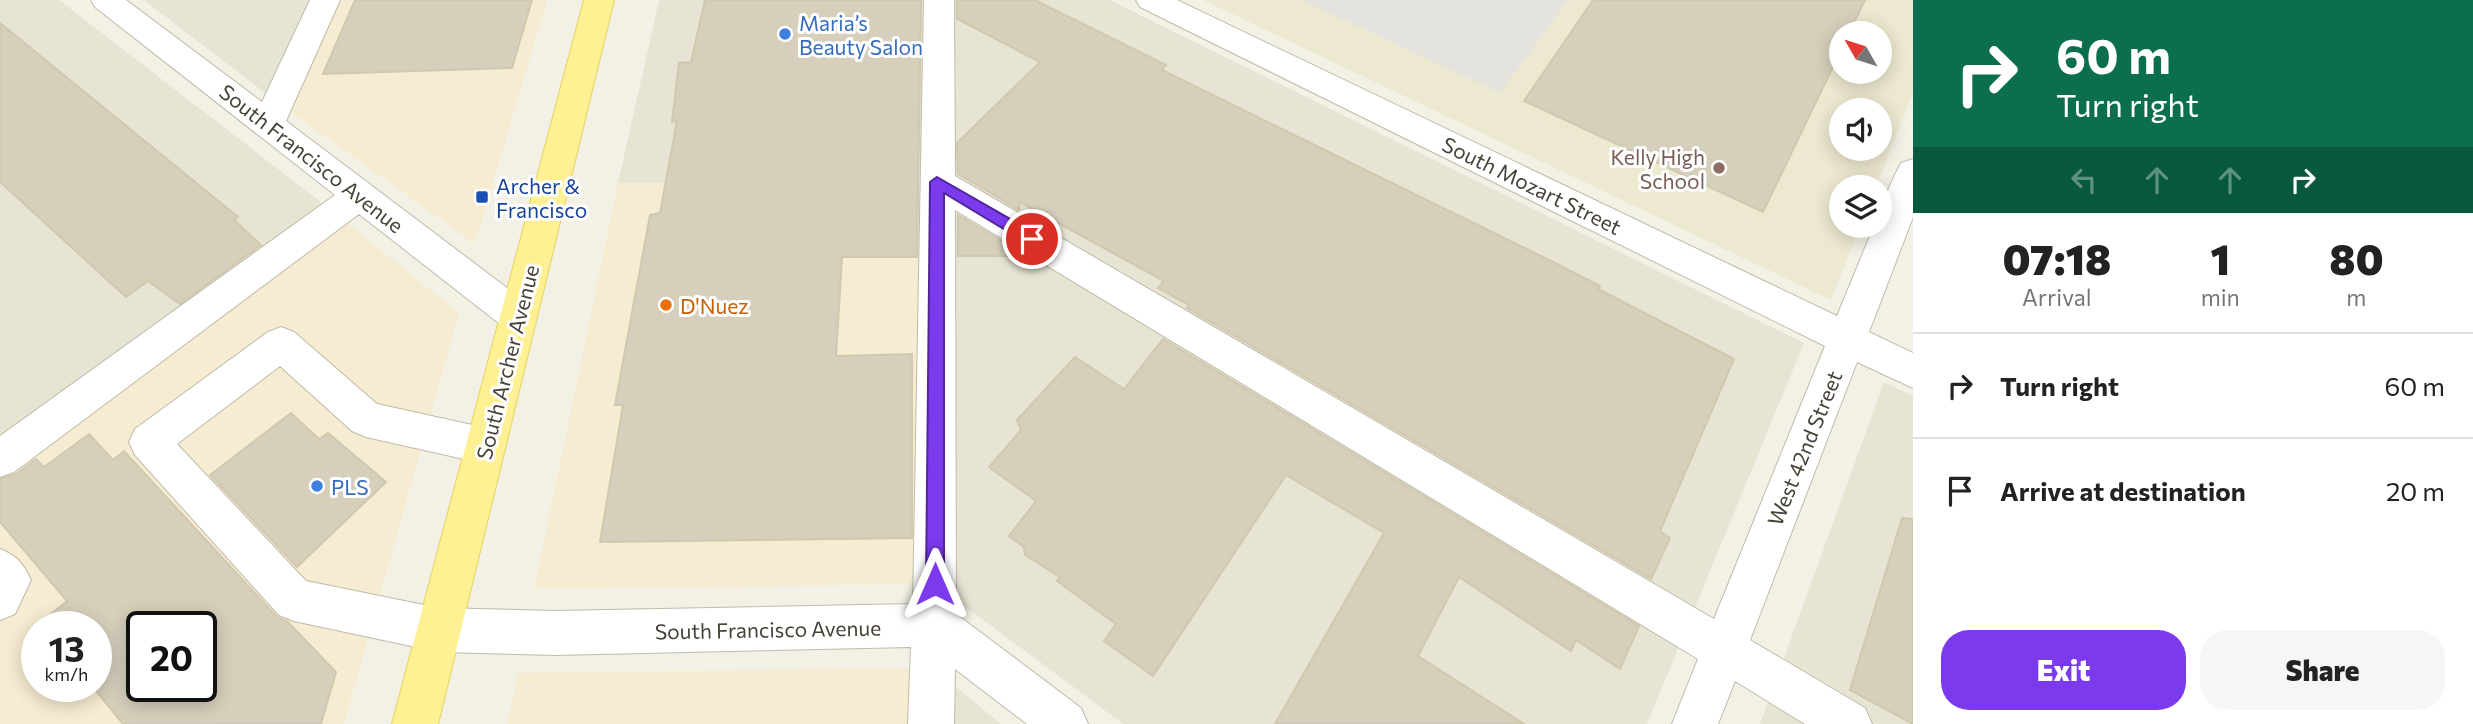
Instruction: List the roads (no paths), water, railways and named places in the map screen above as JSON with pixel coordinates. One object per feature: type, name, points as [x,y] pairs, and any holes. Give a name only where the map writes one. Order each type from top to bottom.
[{"type":"main road","name":"South Archer Avenue","points":[[415,724],[599,0]]},
{"type":"street","name":"South Francisco Avenue","points":[[106,0],[518,317]]},
{"type":"street","points":[[268,124],[325,0]]},
{"type":"street","points":[[931,724],[939,0]]},
{"type":"street","name":"South Mozart Street","points":[[1151,0],[1913,371]]},
{"type":"street","name":"West 42nd Street","points":[[1695,724],[1913,172]]},
{"type":"street","points":[[937,182],[1849,724]]},
{"type":"street","points":[[0,460],[360,195]]},
{"type":"street","name":"South Francisco Avenue","points":[[486,446],[366,419],[281,343],[149,442],[295,600],[439,630],[556,633],[934,625]]},
{"type":"street","points":[[0,570],[9,580],[0,599]]},
{"type":"street","points":[[934,625],[1065,724]]},
{"type":"place","name":"Maria’s Beauty Salon","points":[[785,34]]},
{"type":"place","name":"Kelly High School","points":[[1719,168]]},
{"type":"place","name":"Archer & Francisco","points":[[482,197]]},
{"type":"place","name":"D'Nuez","points":[[666,305]]},
{"type":"place","name":"PLS","points":[[317,486]]}]
